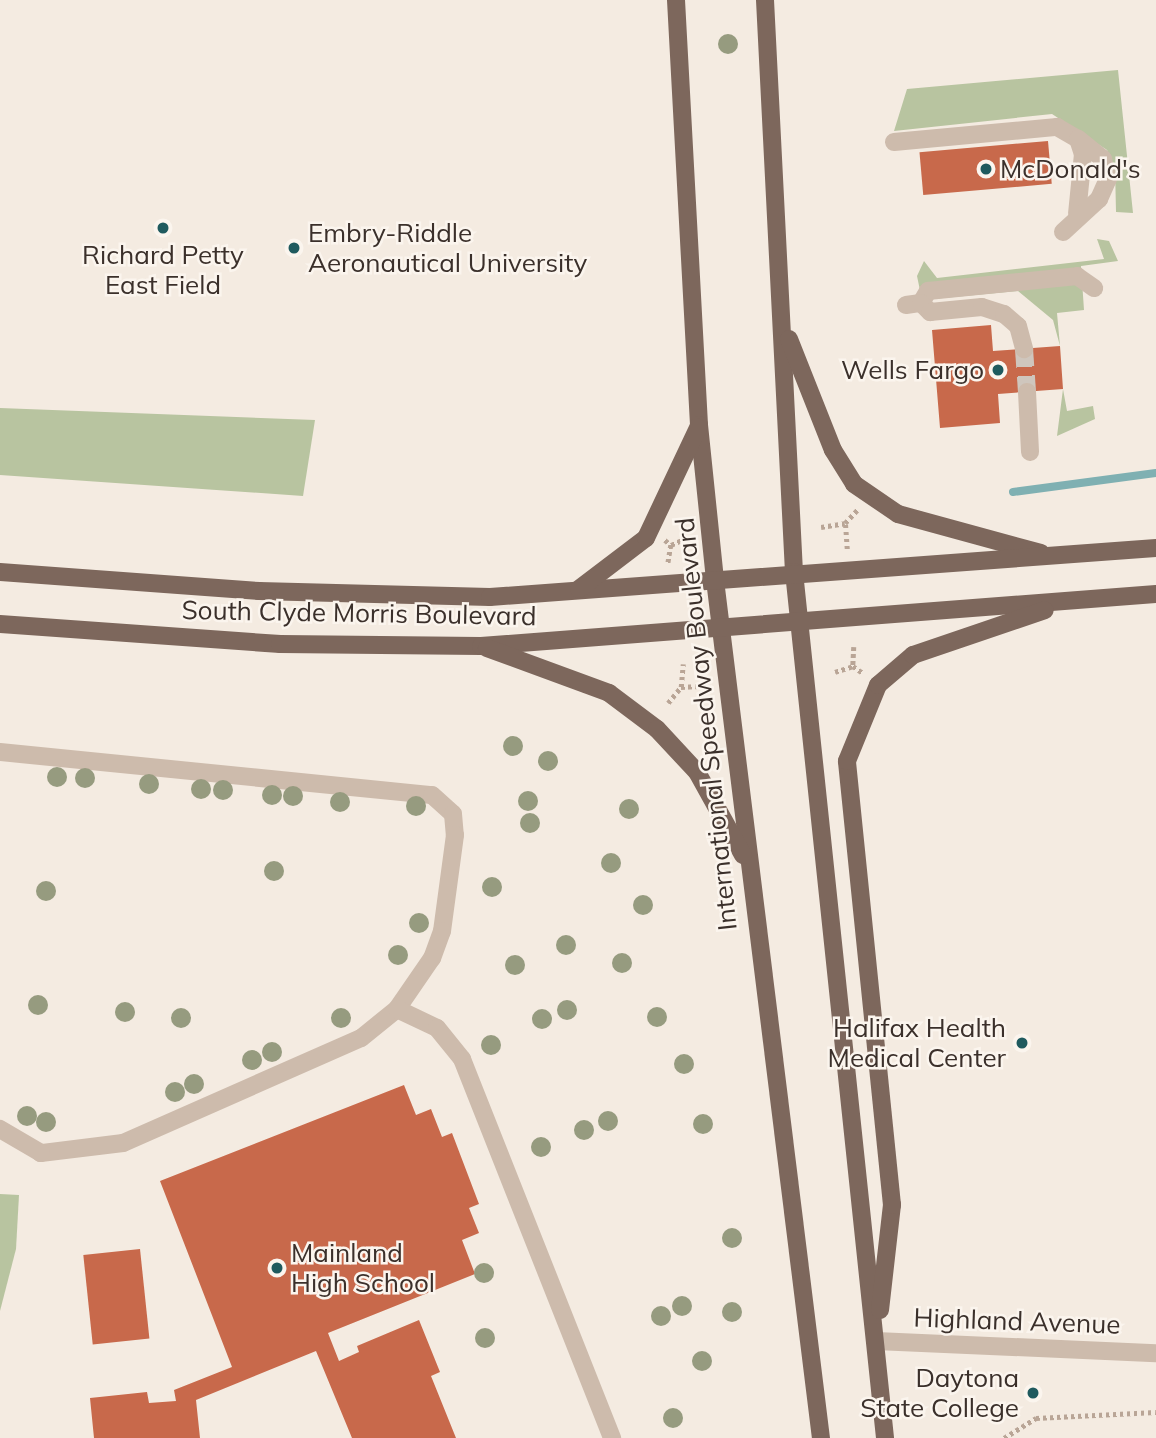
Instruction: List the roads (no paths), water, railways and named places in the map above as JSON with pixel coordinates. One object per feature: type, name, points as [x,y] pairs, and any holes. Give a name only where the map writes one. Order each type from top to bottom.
[{"type":"main road","name":"International Speedway Boulevard","points":[[676,0],[699,425],[747,864],[821,1438]]},
{"type":"main road","points":[[765,0],[784,325],[794,572],[886,1438]]},
{"type":"main road","points":[[784,325],[833,450],[854,484],[898,514],[1054,557]]},
{"type":"main road","points":[[567,592],[583,589],[646,538],[699,425]]},
{"type":"main road","name":"South Clyde Morris Boulevard","points":[[0,572],[259,591],[490,597],[794,572],[1054,557],[1156,548]]},
{"type":"main road","points":[[876,1341],[892,1205],[847,761],[878,685],[914,655],[1065,603],[1156,594]]},
{"type":"main road","name":"South Clyde Morris Boulevard","points":[[0,624],[280,644],[481,646],[800,617],[1065,603]]},
{"type":"main road","points":[[481,646],[609,693],[657,729],[697,772],[747,864]]},
{"type":"street","points":[[894,142],[1057,128],[1078,139],[1110,169],[1099,199],[1077,214],[1063,232]]},
{"type":"street","points":[[1077,214],[1083,154],[1078,139]]},
{"type":"street","points":[[1024,349],[1018,326],[1004,314],[982,307],[930,312],[914,304],[928,291],[1077,276],[1094,288]]},
{"type":"street","points":[[1027,392],[1030,452]]},
{"type":"street","points":[[0,752],[445,800],[455,835],[442,931],[397,1009],[361,1038],[123,1143],[41,1153],[0,1129]]},
{"type":"street","points":[[397,1009],[437,1028],[462,1059],[612,1438]]},
{"type":"street","name":"Highland Avenue","points":[[876,1341],[1156,1353]]},
{"type":"waterway","points":[[1013,492],[1156,473]]},
{"type":"tunnel","points":[[1024,349],[1027,392]]},
{"type":"place","name":"McDonald's","points":[[986,169]]},
{"type":"place","name":"Richard Petty East Field","points":[[163,228]]},
{"type":"place","name":"Embry-Riddle Aeronautical University","points":[[294,248]]},
{"type":"place","name":"Wells Fargo","points":[[998,370]]},
{"type":"place","name":"Halifax Health Medical Center","points":[[1022,1043]]},
{"type":"place","name":"Mainland High School","points":[[277,1268]]},
{"type":"place","name":"Daytona State College","points":[[1033,1393]]}]
